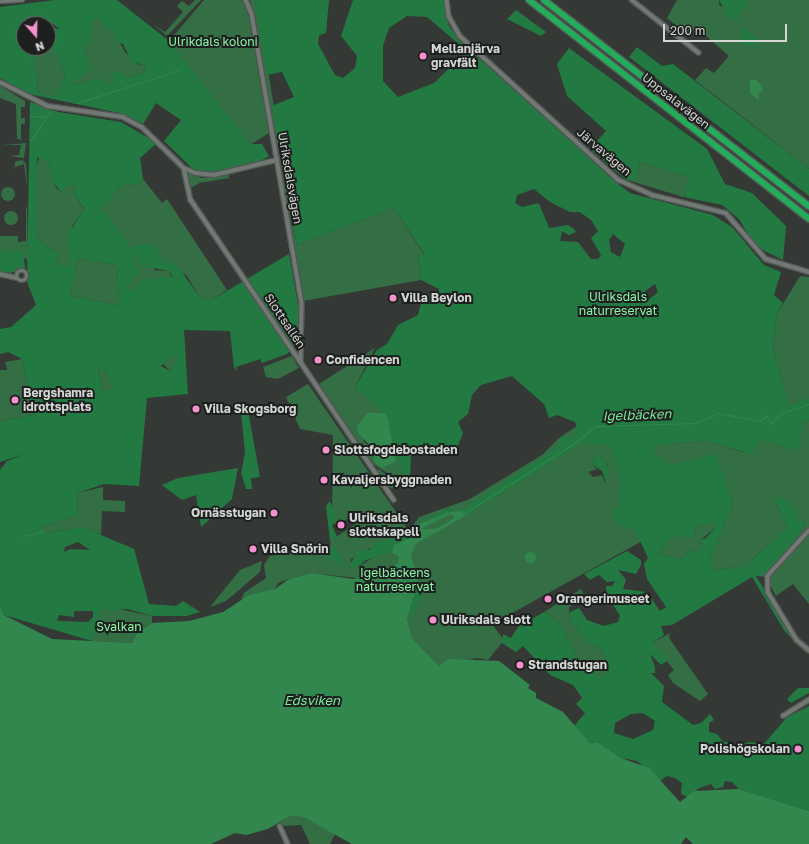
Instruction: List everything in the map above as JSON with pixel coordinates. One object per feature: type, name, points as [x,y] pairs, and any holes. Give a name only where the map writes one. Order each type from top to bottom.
[{"type":"highway","name":"Uppsalavägen","points":[[530,0],[809,219]]},
{"type":"highway","name":"Uppsalavägen","points":[[544,0],[809,206]]},
{"type":"street","points":[[0,1],[22,0]]},
{"type":"street","name":"Ulriksdalsvägen","points":[[246,0],[252,14],[302,304],[301,362]]},
{"type":"street","name":"Järvavägen","points":[[447,0],[450,16],[460,36],[619,180],[652,195],[726,213],[752,248],[766,259],[809,272]]},
{"type":"street","points":[[632,0],[699,53]]},
{"type":"street","points":[[0,82],[48,106],[123,118],[151,134],[184,168],[214,175],[277,160]]},
{"type":"street","name":"Slottsallén","points":[[184,168],[191,200],[394,500]]},
{"type":"street","points":[[0,274],[16,278]]},
{"type":"street","points":[[809,531],[771,570],[768,592],[797,640],[809,650]]},
{"type":"street","points":[[783,716],[809,700]]},
{"type":"street","points":[[280,826],[288,844]]},
{"type":"green space","points":[[55,0],[117,0],[169,41],[250,144],[262,144],[269,156],[257,163],[211,173],[196,172],[164,141],[181,120],[156,103],[143,124],[119,113],[29,94],[0,78],[0,7]],"holes":[[[16,16],[56,16],[56,26],[60,29],[56,29],[56,53],[65,76],[54,97],[37,92],[38,75],[33,68],[33,60],[39,56],[16,56]],[[99,18],[106,29],[113,31],[116,41],[123,44],[132,62],[147,66],[143,73],[127,78],[117,71],[113,73],[112,84],[98,78],[73,85],[91,68],[84,49],[89,43],[93,20]]]},
{"type":"green space","points":[[195,0],[201,0],[167,36],[154,25],[165,32],[183,12],[177,6],[182,1],[189,6]]},
{"type":"green space","name":"Ulrikdals koloni","points":[[204,0],[244,0],[247,7],[269,133],[250,145],[169,41]]},
{"type":"green space","points":[[250,0],[255,0],[259,17],[297,245],[394,208],[424,255],[418,258],[421,280],[303,301]]},
{"type":"green space","name":"Ulriksdals naturreservat","points":[[255,0],[329,0],[326,33],[319,35],[318,44],[335,75],[343,78],[355,68],[357,56],[341,36],[353,0],[444,0],[449,26],[461,42],[617,183],[630,193],[713,215],[732,227],[764,265],[781,272],[774,295],[783,303],[777,314],[773,349],[789,405],[809,399],[809,420],[800,424],[805,428],[799,439],[802,448],[793,450],[762,439],[751,454],[707,441],[657,445],[653,451],[668,466],[716,454],[733,504],[710,559],[715,570],[745,566],[787,528],[775,501],[778,495],[796,509],[799,521],[805,522],[796,542],[766,577],[756,576],[797,643],[809,655],[797,645],[784,630],[752,577],[672,625],[661,626],[664,635],[652,643],[666,656],[667,661],[661,665],[650,654],[655,667],[655,673],[651,673],[664,686],[662,702],[693,725],[701,723],[710,714],[714,720],[709,723],[709,732],[717,734],[723,742],[731,742],[733,747],[750,742],[764,744],[787,717],[809,706],[809,811],[739,789],[732,782],[725,781],[723,787],[715,789],[711,784],[699,788],[688,797],[681,794],[682,783],[675,778],[667,776],[660,781],[637,761],[621,758],[597,742],[590,743],[574,726],[585,713],[576,704],[582,698],[573,685],[550,675],[523,646],[516,652],[502,643],[503,634],[511,638],[518,627],[544,612],[559,623],[583,666],[601,678],[607,675],[607,663],[602,651],[586,641],[570,619],[570,612],[579,608],[587,620],[604,626],[618,622],[620,616],[607,595],[606,586],[612,586],[615,581],[607,582],[599,575],[590,580],[584,574],[627,551],[641,560],[641,565],[636,574],[618,570],[626,580],[623,589],[647,592],[660,611],[666,607],[647,579],[644,564],[648,558],[635,530],[618,525],[612,513],[620,502],[621,481],[610,445],[582,443],[465,516],[462,511],[454,512],[419,524],[442,510],[462,510],[557,448],[561,437],[572,438],[578,431],[575,422],[557,415],[549,418],[544,404],[512,376],[481,385],[472,395],[468,414],[458,422],[463,433],[454,455],[450,456],[435,446],[411,456],[410,477],[404,475],[387,429],[387,416],[355,387],[377,350],[387,344],[398,325],[418,315],[423,294],[439,295],[439,289],[421,280],[418,258],[424,254],[394,208],[297,245],[272,106],[294,97],[282,72],[267,75]],"holes":[[[407,16],[427,17],[467,51],[434,83],[398,97],[383,81],[383,46],[389,28]],[[534,189],[550,202],[570,212],[580,212],[591,220],[598,231],[591,238],[601,255],[598,259],[591,259],[578,242],[560,241],[562,231],[569,235],[576,232],[568,225],[549,228],[539,203],[522,207],[515,203],[517,195]],[[613,234],[625,244],[620,257],[611,252],[609,240]],[[655,284],[658,292],[647,301],[645,291]],[[715,521],[715,528],[706,538],[697,541],[703,544],[699,550],[690,551],[682,559],[659,555],[669,539],[680,534],[685,538],[695,537],[694,530],[699,525],[709,525]],[[643,713],[655,721],[653,730],[633,739],[614,733],[615,723],[631,714]]]},
{"type":"green space","points":[[677,0],[719,0],[719,5],[739,13],[747,4],[746,0],[809,0],[809,169],[695,80],[706,68],[714,73],[729,56],[696,27],[688,35],[667,18]]},
{"type":"green space","points":[[719,0],[746,0],[747,4],[736,21],[729,18]]},
{"type":"green space","points":[[516,10],[546,32],[541,36],[507,19]]},
{"type":"green space","points":[[99,18],[106,29],[113,30],[125,52],[137,64],[147,66],[143,73],[127,78],[113,73],[115,83],[112,84],[87,81],[73,85],[91,68],[84,49],[93,20]]},
{"type":"green space","points":[[745,28],[756,38],[754,46],[743,44],[741,30]]},
{"type":"green space","points":[[637,47],[662,66],[673,64],[809,169],[809,196],[629,57]]},
{"type":"green space","points":[[569,48],[707,149],[725,184],[752,193],[786,226],[783,260],[755,246],[739,219],[722,205],[684,197],[689,177],[640,162],[634,182],[625,179],[590,149],[606,131],[567,96],[557,64]]},
{"type":"green space","points":[[57,53],[65,77],[54,97],[37,92],[38,75],[33,68],[33,60],[39,56],[56,56]]},
{"type":"green space","points":[[0,86],[25,101],[25,107],[21,107],[21,118],[25,118],[25,124],[21,124],[21,139],[24,140],[17,139],[16,104],[0,98]]},
{"type":"green space","points":[[30,102],[58,112],[121,122],[157,143],[140,158],[143,179],[134,186],[126,183],[121,186],[100,211],[108,216],[129,246],[138,273],[127,287],[130,291],[145,279],[172,277],[170,271],[142,266],[130,248],[146,243],[156,247],[164,261],[176,264],[199,296],[210,301],[289,254],[302,326],[301,340],[287,354],[262,363],[260,359],[236,367],[237,371],[234,368],[230,331],[184,330],[188,394],[147,398],[139,486],[104,484],[77,493],[78,515],[43,526],[45,533],[82,527],[134,549],[149,604],[176,606],[183,601],[200,612],[187,616],[152,616],[128,609],[101,610],[92,641],[4,615],[0,606],[0,470],[7,461],[24,454],[0,462],[0,421],[33,415],[22,359],[8,352],[0,354],[0,329],[11,327],[36,305],[27,282]],"holes":[[[37,157],[48,162],[53,182],[61,192],[67,186],[76,186],[73,192],[84,209],[68,234],[71,268],[64,264],[55,266],[59,255],[40,241],[36,230]],[[77,258],[117,265],[119,305],[70,296]],[[170,356],[176,356],[176,360],[170,371],[161,366]],[[98,368],[106,371],[113,389],[103,391]],[[78,542],[90,550],[71,549],[64,552],[65,547]],[[74,611],[93,611],[93,617],[88,622],[57,621],[59,615],[74,617]]]},
{"type":"green space","points":[[26,143],[24,158],[10,156],[19,155],[21,145],[2,145]]},
{"type":"green space","points":[[39,157],[48,162],[56,188],[61,192],[67,186],[76,185],[73,192],[84,210],[72,226],[71,268],[55,266],[59,255],[40,241],[36,230],[35,172]]},
{"type":"green space","points":[[22,160],[26,164],[27,187],[24,164],[15,167],[14,175],[15,162]]},
{"type":"green space","points":[[640,162],[690,177],[684,197],[634,182]]},
{"type":"green space","points":[[187,172],[201,178],[228,174],[229,178],[199,183],[191,188]]},
{"type":"green space","points":[[143,179],[162,203],[167,199],[227,290],[210,301],[199,296],[187,276],[164,261],[157,251],[154,270],[170,271],[171,280],[154,278],[130,292],[127,287],[136,266],[100,211],[121,186],[126,183],[134,186]]},
{"type":"green space","points":[[8,187],[13,189],[15,194],[13,199],[8,201],[3,199],[1,194],[3,189]]},
{"type":"green space","points":[[26,207],[28,259],[26,266],[27,259],[0,252],[0,236],[18,236],[18,242],[26,241]]},
{"type":"green space","points":[[8,211],[14,211],[18,215],[18,221],[14,225],[8,225],[4,221],[4,215]]},
{"type":"green space","points":[[23,250],[25,268],[10,273],[0,271],[0,252]]},
{"type":"green space","points":[[77,258],[117,265],[119,305],[70,296]]},
{"type":"green space","name":"Igelbäckens naturreservat","points":[[800,276],[809,277],[809,417],[591,442],[657,445],[707,441],[743,452],[762,439],[793,450],[799,439],[800,424],[809,420],[809,604],[793,584],[776,596],[779,602],[766,577],[796,542],[805,522],[798,521],[779,495],[775,501],[787,528],[745,566],[715,570],[710,559],[733,504],[729,493],[492,624],[504,640],[488,660],[477,658],[439,666],[412,638],[407,618],[356,578],[312,573],[278,583],[275,589],[241,600],[244,593],[266,578],[264,565],[270,556],[331,545],[330,541],[354,525],[350,518],[332,525],[333,435],[300,429],[286,397],[308,384],[409,531],[419,517],[470,499],[542,455],[559,438],[583,422],[787,399],[773,349],[777,314]],"holes":[[[597,452],[609,468],[605,483],[602,475],[593,477],[588,472],[597,469],[592,464]],[[405,536],[357,568],[350,560],[363,551]]]},
{"type":"green space","points":[[375,348],[355,387],[384,413],[368,412],[361,423],[364,442],[371,447],[373,456],[388,465],[395,448],[404,474],[419,478],[400,488],[397,479],[373,464],[319,384]]},
{"type":"green space","points":[[170,356],[176,356],[177,360],[170,371],[162,363]]},
{"type":"green space","points":[[292,356],[299,368],[278,379],[266,377],[263,367]]},
{"type":"green space","name":"Bergshamra idrottsplats","points":[[22,359],[33,415],[0,421],[0,370],[7,370],[5,362]]},
{"type":"green space","points":[[98,367],[106,371],[113,389],[103,391]]},
{"type":"green space","points":[[248,410],[260,477],[251,478],[252,489],[246,489],[241,473],[245,453],[241,411]]},
{"type":"green space","points":[[597,452],[609,468],[606,483],[602,471],[592,464]]},
{"type":"green space","points":[[238,468],[232,499],[201,527],[196,495],[182,500],[162,485],[178,478]]},
{"type":"green space","points":[[379,469],[394,481],[393,489],[387,486],[376,470]]},
{"type":"green space","points":[[103,487],[103,500],[125,501],[125,512],[102,511],[101,535],[82,527],[45,533],[43,526],[78,515],[77,493]]},
{"type":"green space","points":[[330,501],[336,517],[332,525],[337,537],[330,541],[326,506]]},
{"type":"green space","points":[[715,520],[715,528],[698,542],[704,545],[699,550],[690,551],[682,559],[659,555],[669,539],[680,534],[695,536],[694,530],[699,525],[709,525]]},
{"type":"green space","points":[[409,531],[414,538],[394,545],[392,552],[366,560],[357,568],[349,567],[358,550],[369,550],[377,542],[405,536]]},
{"type":"green space","points":[[334,546],[343,558],[341,566],[325,556]]},
{"type":"green space","points":[[262,561],[260,572],[226,601],[210,607],[240,570]]},
{"type":"green space","points":[[415,589],[423,594],[410,617],[409,614]]},
{"type":"green space","points":[[581,589],[585,598],[569,607],[570,619],[586,641],[602,651],[607,663],[607,675],[601,679],[583,666],[559,623],[544,612]]},
{"type":"green space","name":"Svalkan","points":[[114,608],[152,616],[152,623],[143,629],[140,627],[132,643],[92,641],[100,610]]},
{"type":"green space","points":[[670,633],[669,638],[708,694],[700,701],[673,683],[668,675],[674,670],[652,643]]},
{"type":"green space","points":[[798,688],[809,688],[809,693],[791,703],[787,699]]},
{"type":"green space","points":[[290,816],[303,817],[335,834],[330,844],[310,844],[301,825],[284,826],[280,822]]},
{"type":"water","points":[[750,80],[756,80],[761,85],[763,91],[758,93],[759,100],[750,93]]},
{"type":"water","points":[[368,412],[384,413],[387,416],[396,461],[382,468],[375,463],[371,447],[358,433],[357,427]]},
{"type":"water","name":"Edsviken","points":[[462,511],[465,516],[417,543],[411,555],[418,581],[407,618],[412,638],[439,666],[449,659],[499,661],[530,685],[528,688],[536,693],[536,698],[563,712],[590,743],[597,742],[621,758],[649,768],[680,802],[694,791],[739,789],[809,811],[809,844],[693,844],[686,837],[681,844],[352,844],[303,817],[290,816],[268,829],[246,835],[235,833],[211,844],[0,844],[0,606],[4,615],[52,639],[132,643],[137,633],[152,623],[189,621],[223,612],[249,595],[275,589],[289,579],[312,573],[353,579],[385,571],[398,563],[399,557],[392,552],[394,545],[421,534],[419,524],[450,512]],"holes":[[[450,514],[455,517],[435,529],[421,529]]]},
{"type":"water","points":[[530,551],[534,553],[536,557],[534,561],[530,563],[526,561],[524,557],[526,553]]},
{"type":"waterway","points":[[77,103],[179,70]]},
{"type":"waterway","points":[[31,140],[50,112]]},
{"type":"waterway","points":[[31,116],[46,117]]},
{"type":"waterway","name":"Igelbäcken","points":[[463,514],[576,442],[595,426],[695,423],[718,413],[760,421],[767,416],[771,424],[781,413],[809,404]]},
{"type":"waterway","points":[[23,536],[44,531]]},
{"type":"place","name":"Mellanjärva gravfält","points":[[423,56]]},
{"type":"place","name":"Villa Beylon","points":[[393,298]]},
{"type":"place","name":"Confidencen","points":[[318,360]]},
{"type":"place","name":"Bergshamra idrottsplats","points":[[15,400]]},
{"type":"place","name":"Villa Skogsborg","points":[[196,409]]},
{"type":"place","name":"Slottsfogdebostaden","points":[[326,450]]},
{"type":"place","name":"Kavaljersbyggnaden","points":[[324,480]]},
{"type":"place","name":"Ornässtugan","points":[[274,513]]},
{"type":"place","name":"Ulriksdals slottskapell","points":[[341,525]]},
{"type":"place","name":"Villa Snörin","points":[[253,549]]},
{"type":"place","name":"Orangerimuseet","points":[[548,599]]},
{"type":"place","name":"Ulriksdals slott","points":[[433,620]]},
{"type":"place","name":"Strandstugan","points":[[520,665]]},
{"type":"place","name":"Polishögskolan","points":[[798,749]]}]
